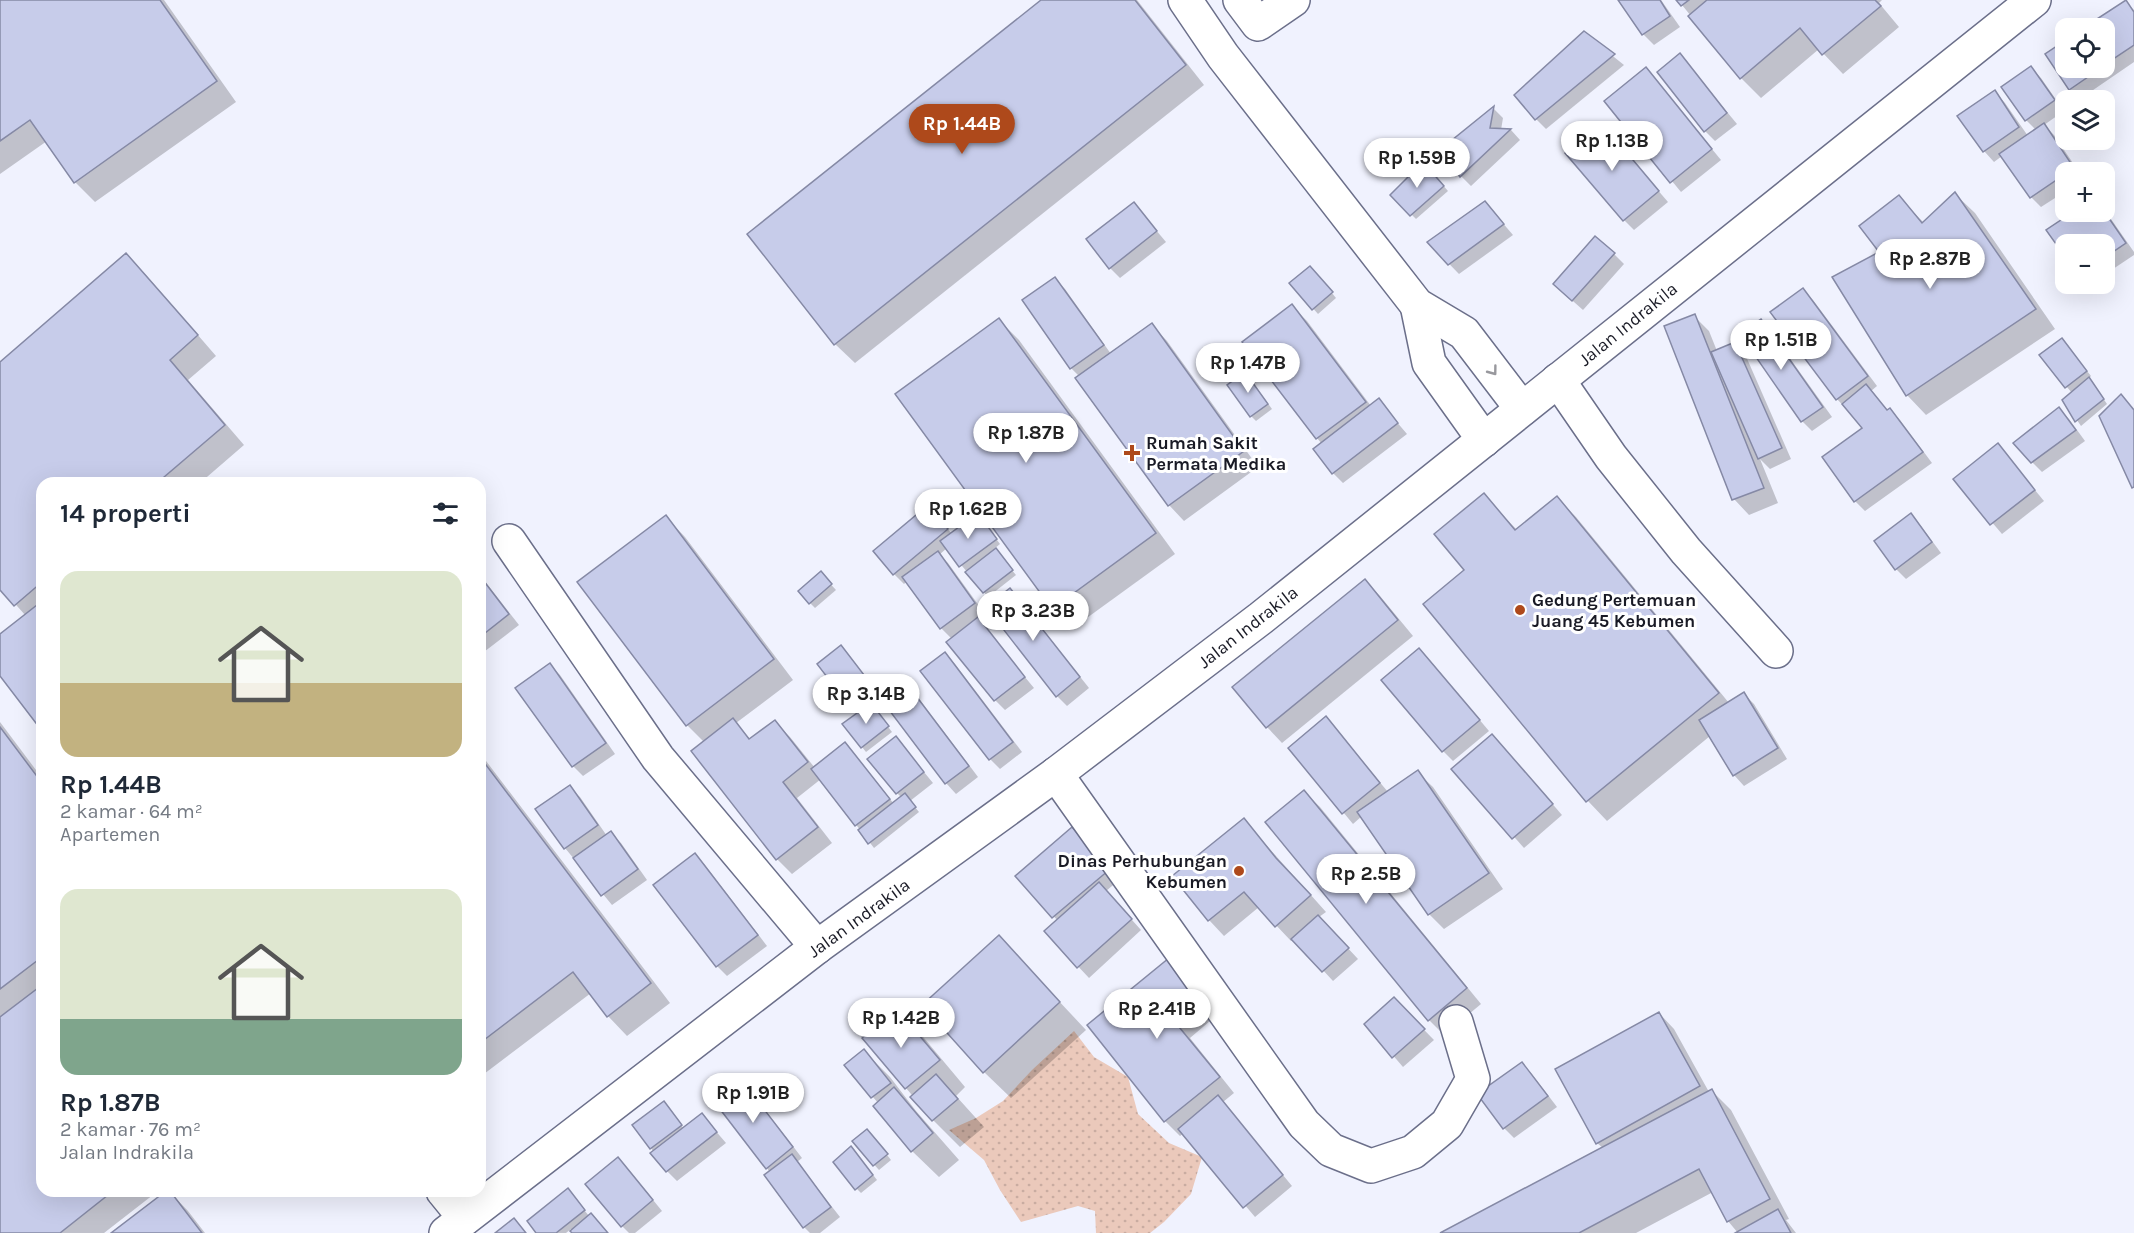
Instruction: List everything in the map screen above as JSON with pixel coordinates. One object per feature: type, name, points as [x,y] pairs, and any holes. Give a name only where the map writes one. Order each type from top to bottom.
[{"type":"main road","points":[[1185,0],[1223,56],[1417,305],[1464,333],[1522,410]]},
{"type":"main road","points":[[1223,56],[1249,12],[1293,0]]},
{"type":"main road","name":"Jalan Indrakila","points":[[456,1226],[817,947],[1056,774],[1261,618],[2034,0]]},
{"type":"main road","points":[[1417,305],[1429,363],[1484,440]]},
{"type":"main road","points":[[1558,380],[1611,457],[1686,551],[1776,651]]},
{"type":"main road","points":[[509,541],[658,758],[817,947]]},
{"type":"main road","points":[[1056,774],[1304,1125],[1331,1150],[1371,1166],[1413,1152],[1447,1124],[1473,1079],[1456,1022]]},
{"type":"main road","points":[[445,1197],[456,1226]]},
{"type":"shaded area","points":[[1074,1031],[1094,1057],[1128,1077],[1138,1114],[1169,1143],[1202,1157],[1191,1194],[1150,1233],[1096,1233],[1095,1211],[1078,1206],[1021,1222],[984,1160],[949,1130],[976,1118],[1003,1101]]},
{"type":"building","points":[[0,0],[160,0],[217,81],[74,183],[30,120],[0,141]]},
{"type":"building","points":[[1041,0],[1135,0],[1186,65],[834,345],[747,234]]},
{"type":"building","points":[[1618,0],[1660,0],[1670,16],[1642,35]]},
{"type":"building","points":[[1676,0],[1689,0],[1681,6]]},
{"type":"building","points":[[1707,0],[1875,0],[1881,6],[1822,55],[1800,28],[1740,79],[1688,16]]},
{"type":"building","points":[[2126,0],[2134,12],[2134,45],[2115,58],[2115,18],[2098,18]]},
{"type":"building","points":[[1584,31],[1615,54],[1535,120],[1514,95]]},
{"type":"building","points":[[2055,47],[2055,69],[2045,54]]},
{"type":"building","points":[[1680,53],[1727,113],[1704,132],[1657,72]]},
{"type":"building","points":[[2031,66],[2055,100],[2025,121],[2001,87]]},
{"type":"building","points":[[1646,67],[1712,149],[1670,183],[1604,101]]},
{"type":"building","points":[[2061,78],[2086,78],[2069,90]]},
{"type":"building","points":[[1995,90],[2019,127],[1983,152],[1957,116]]},
{"type":"building","points":[[1494,106],[1490,128],[1511,129],[1460,177],[1441,149]]},
{"type":"building","points":[[1602,123],[1659,191],[1623,221],[1565,153]]},
{"type":"building","points":[[2044,123],[2055,140],[2055,150],[2062,150],[2070,162],[2055,162],[2055,181],[2030,198],[1999,154]]},
{"type":"building","points":[[1423,162],[1444,186],[1410,216],[1390,195]]},
{"type":"building","points":[[1955,192],[2036,309],[1906,396],[1832,277],[1879,252],[1859,226],[1899,195],[1922,223]]},
{"type":"building","points":[[1485,201],[1504,224],[1448,265],[1427,242]]},
{"type":"building","points":[[1134,202],[1157,231],[1109,269],[1086,239]]},
{"type":"building","points":[[2058,222],[2112,222],[2126,243],[2115,250],[2115,234],[2055,234],[2055,243],[2046,230]]},
{"type":"building","points":[[1595,236],[1615,253],[1572,301],[1553,284]]},
{"type":"building","points":[[126,253],[198,335],[170,360],[225,425],[164,477],[36,477],[36,587],[14,606],[0,590],[0,362]]},
{"type":"building","points":[[1310,266],[1333,292],[1312,310],[1289,283]]},
{"type":"building","points":[[1055,277],[1104,345],[1070,369],[1022,300]]},
{"type":"building","points":[[1803,288],[1868,376],[1836,400],[1770,312]]},
{"type":"building","points":[[1292,304],[1366,402],[1316,439],[1242,342]]},
{"type":"building","points":[[1695,314],[1764,488],[1732,500],[1664,326]]},
{"type":"building","points":[[999,318],[1156,533],[1052,609],[895,394]]},
{"type":"building","points":[[1761,319],[1823,407],[1801,422],[1740,334]]},
{"type":"building","points":[[1152,323],[1244,451],[1168,506],[1075,378]]},
{"type":"building","points":[[2062,338],[2087,371],[2065,388],[2039,355]]},
{"type":"building","points":[[1735,342],[1782,448],[1758,459],[1711,352]]},
{"type":"building","points":[[1245,372],[1268,404],[1250,417],[1227,385]]},
{"type":"building","points":[[2089,377],[2104,399],[2075,422],[2062,400]]},
{"type":"building","points":[[1866,384],[1887,410],[1890,408],[1923,452],[1854,502],[1822,457],[1862,428],[1842,404]]},
{"type":"building","points":[[2121,394],[2134,410],[2134,487],[2132,488],[2099,416]]},
{"type":"building","points":[[1379,398],[1398,423],[1332,474],[1313,449]]},
{"type":"building","points":[[2059,407],[2076,430],[2031,463],[2013,443]]},
{"type":"building","points":[[1998,443],[2035,490],[1990,525],[1953,479]]},
{"type":"building","points":[[1484,493],[1515,530],[1557,496],[1719,693],[1586,802],[1423,604],[1464,570],[1434,534]]},
{"type":"building","points":[[928,505],[948,529],[893,575],[873,551]]},
{"type":"building","points":[[978,513],[997,539],[959,567],[940,541]]},
{"type":"building","points":[[1911,513],[1932,542],[1895,570],[1874,541]]},
{"type":"building","points":[[666,515],[774,659],[686,726],[577,582]]},
{"type":"building","points":[[996,548],[1013,570],[983,593],[965,572]]},
{"type":"building","points":[[938,551],[975,603],[940,629],[902,577]]},
{"type":"building","points":[[821,571],[832,584],[809,604],[798,591]]},
{"type":"building","points":[[1365,579],[1398,620],[1266,728],[1232,687]]},
{"type":"building","points":[[486,584],[509,614],[486,632]]},
{"type":"building","points":[[1010,588],[1080,677],[1056,697],[986,607]]},
{"type":"building","points":[[36,606],[36,723],[0,676],[0,634]]},
{"type":"building","points":[[978,617],[1025,677],[994,701],[946,642]]},
{"type":"building","points":[[841,645],[871,684],[847,703],[817,664]]},
{"type":"building","points":[[1419,648],[1480,720],[1442,752],[1381,680]]},
{"type":"building","points":[[945,652],[1013,742],[989,760],[920,671]]},
{"type":"building","points":[[550,663],[606,743],[572,767],[515,688]]},
{"type":"building","points":[[901,676],[969,766],[945,784],[877,694]]},
{"type":"building","points":[[1744,692],[1778,748],[1733,776],[1699,720]]},
{"type":"building","points":[[871,703],[889,726],[861,748],[842,724]]},
{"type":"building","points":[[1326,716],[1380,783],[1342,814],[1288,748]]},
{"type":"building","points":[[733,718],[749,739],[775,720],[808,762],[783,782],[818,827],[776,860],[691,751]]},
{"type":"building","points":[[0,727],[36,775],[36,962],[0,989]]},
{"type":"building","points":[[1492,734],[1553,804],[1512,839],[1451,769]]},
{"type":"building","points":[[896,736],[924,772],[896,794],[867,759]]},
{"type":"building","points":[[845,742],[890,799],[855,826],[811,769]]},
{"type":"building","points":[[486,765],[651,983],[607,1017],[573,972],[486,1038]]},
{"type":"building","points":[[1418,770],[1489,873],[1428,915],[1357,812]]},
{"type":"building","points":[[570,785],[598,825],[564,849],[535,809]]},
{"type":"building","points":[[1304,790],[1467,988],[1428,1021],[1265,822]]},
{"type":"building","points":[[905,793],[916,807],[868,844],[858,830]]},
{"type":"building","points":[[1244,818],[1276,858],[1311,895],[1275,927],[1244,892],[1208,921],[1172,876]]},
{"type":"building","points":[[1072,827],[1109,870],[1052,918],[1015,876]]},
{"type":"building","points":[[611,831],[638,869],[601,896],[573,858]]},
{"type":"building","points":[[695,853],[758,935],[716,967],[653,885]]},
{"type":"building","points":[[1099,882],[1132,919],[1077,968],[1044,931]]},
{"type":"building","points":[[1318,915],[1349,948],[1322,972],[1291,939]]},
{"type":"building","points":[[999,935],[1060,1002],[983,1073],[922,1005]]},
{"type":"building","points":[[1169,958],[1203,999],[1175,1022],[1220,1077],[1164,1122],[1087,1025]]},
{"type":"building","points":[[36,990],[36,1197],[105,1197],[60,1233],[0,1233],[0,1017]]},
{"type":"building","points":[[1394,997],[1425,1029],[1392,1058],[1364,1024]]},
{"type":"building","points":[[897,1009],[940,1060],[905,1089],[862,1038]]},
{"type":"building","points":[[1659,1012],[1700,1086],[1596,1144],[1555,1069]]},
{"type":"building","points":[[864,1049],[891,1083],[871,1098],[844,1065]]},
{"type":"building","points":[[1522,1062],[1548,1096],[1503,1129],[1477,1094]]},
{"type":"building","points":[[936,1074],[958,1099],[932,1121],[910,1097]]},
{"type":"building","points":[[740,1078],[793,1147],[766,1169],[713,1100]]},
{"type":"building","points":[[894,1087],[933,1133],[911,1152],[873,1106]]},
{"type":"building","points":[[1712,1089],[1770,1199],[1727,1222],[1699,1169],[1579,1233],[1440,1233]]},
{"type":"building","points":[[1218,1095],[1283,1175],[1243,1208],[1178,1129]]},
{"type":"building","points":[[664,1101],[682,1125],[650,1149],[632,1125]]},
{"type":"building","points":[[702,1113],[717,1132],[666,1172],[650,1153]]},
{"type":"building","points":[[867,1129],[888,1154],[873,1166],[852,1141]]},
{"type":"building","points":[[851,1146],[873,1175],[855,1190],[833,1162]]},
{"type":"building","points":[[792,1154],[831,1207],[803,1228],[764,1175]]},
{"type":"building","points":[[618,1157],[653,1200],[621,1227],[585,1184]]},
{"type":"building","points":[[568,1188],[585,1210],[556,1233],[536,1233],[527,1221]]},
{"type":"building","points":[[158,1197],[175,1197],[202,1233],[111,1233]]},
{"type":"building","points":[[1778,1209],[1791,1233],[1735,1233]]},
{"type":"building","points":[[591,1213],[608,1233],[572,1233],[570,1231]]},
{"type":"building","points":[[514,1218],[526,1233],[495,1233]]},
{"type":"place","name":"Rumah Sakit Permata Medika","points":[[1132,453]]},
{"type":"place","name":"Gedung Pertemuan Juang 45 Kebumen","points":[[1520,610]]},
{"type":"place","name":"Dinas Perhubungan Kebumen","points":[[1239,871]]}]
